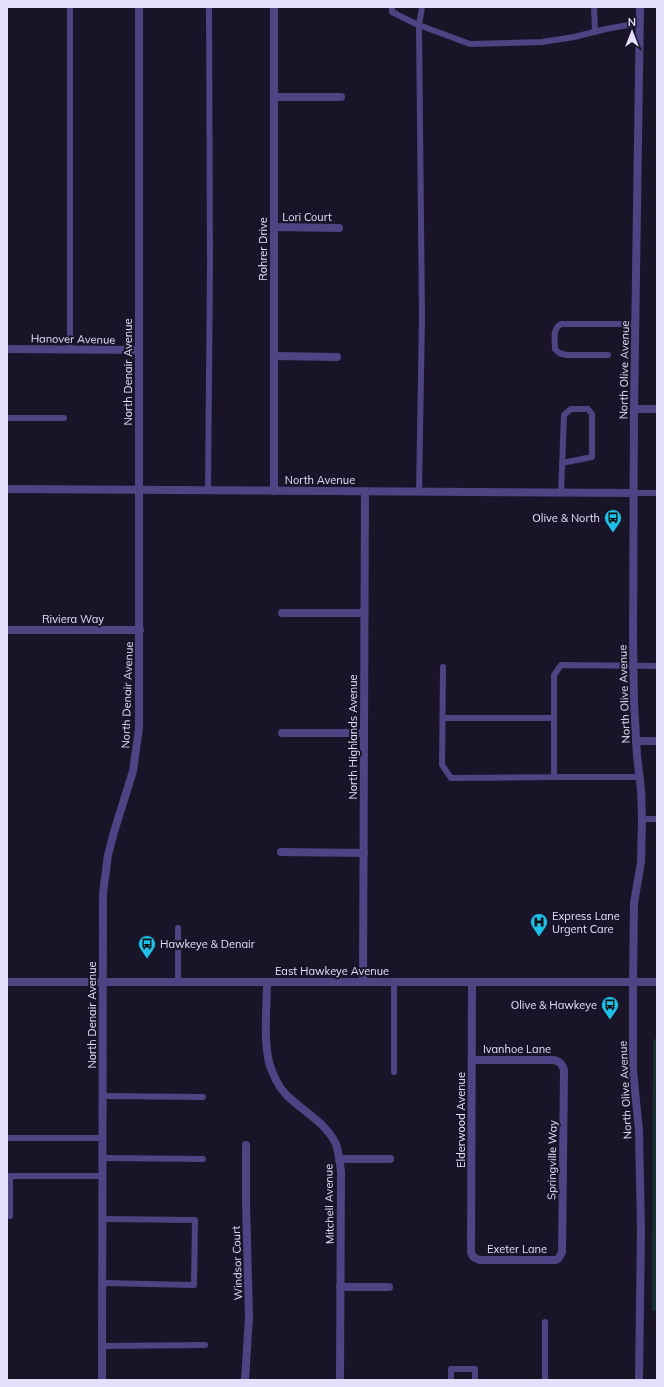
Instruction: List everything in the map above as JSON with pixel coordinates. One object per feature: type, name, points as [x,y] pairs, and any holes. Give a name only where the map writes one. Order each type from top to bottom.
[{"type":"street","name":"North Denair Avenue","points":[[102,1380],[103,899],[106,868],[114,832],[133,771],[138,739],[140,630],[139,7]]},
{"type":"street","name":"Rohrer Drive","points":[[274,7],[274,491]]},
{"type":"street","name":"North Olive Avenue","points":[[639,1380],[641,1230],[639,1131],[633,1071],[633,982],[634,903],[641,862],[642,819],[640,777],[636,741],[634,666],[634,410],[640,7]]},
{"type":"street","points":[[274,97],[341,97]]},
{"type":"street","name":"Lori Court","points":[[274,227],[339,228]]},
{"type":"street","name":"Hanover Avenue","points":[[7,349],[139,350]]},
{"type":"street","points":[[274,356],[337,357]]},
{"type":"street","points":[[634,410],[657,409]]},
{"type":"street","name":"North Avenue","points":[[7,489],[634,493]]},
{"type":"street","name":"North Highlands Avenue","points":[[363,982],[365,491]]},
{"type":"street","points":[[282,613],[364,613]]},
{"type":"street","name":"Riviera Way","points":[[7,630],[140,630]]},
{"type":"street","points":[[282,733],[364,733]]},
{"type":"street","points":[[636,741],[657,741]]},
{"type":"street","points":[[281,852],[364,853]]},
{"type":"street","name":"East Hawkeye Avenue","points":[[7,982],[657,982]]},
{"type":"street","name":"Mitchell Avenue","points":[[267,982],[266,1045],[271,1070],[284,1092],[292,1101],[311,1114],[322,1124],[336,1146],[339,1159],[341,1172],[340,1380]]},
{"type":"street","name":"Elderwood Avenue","points":[[472,982],[471,1252],[474,1257]]},
{"type":"street","name":"Ivanhoe Lane","points":[[472,1060],[553,1060],[561,1063]]},
{"type":"street","name":"Springville Way","points":[[559,1258],[562,1252],[564,1070],[561,1063]]},
{"type":"street","name":"Windsor Court","points":[[245,1380],[249,1317],[246,1145]]},
{"type":"street","points":[[339,1159],[390,1159]]},
{"type":"street","name":"Exeter Lane","points":[[474,1257],[480,1260],[552,1261],[559,1258]]},
{"type":"street","points":[[340,1287],[389,1287]]},
{"type":"lane","points":[[70,7],[70,350]]},
{"type":"lane","points":[[208,490],[210,264],[209,7]]},
{"type":"lane","points":[[392,7],[392,12],[419,25],[470,44],[542,42],[574,37],[606,28],[639,23]]},
{"type":"lane","points":[[419,492],[422,317],[419,25],[422,7]]},
{"type":"lane","points":[[594,7],[595,32]]},
{"type":"lane","points":[[608,355],[559,354],[555,349],[554,331],[556,327],[561,324],[635,324]]},
{"type":"lane","points":[[561,493],[562,463],[564,415],[571,409],[588,409],[592,414],[592,457],[562,463]]},
{"type":"lane","points":[[7,418],[64,418]]},
{"type":"lane","points":[[634,493],[657,493]]},
{"type":"lane","points":[[554,777],[554,675],[561,665],[657,666]]},
{"type":"lane","points":[[443,667],[442,765],[451,778],[640,777]]},
{"type":"lane","points":[[443,718],[554,718]]},
{"type":"lane","points":[[642,819],[657,819]]},
{"type":"lane","points":[[178,928],[178,982]]},
{"type":"lane","points":[[394,982],[394,1072]]},
{"type":"lane","points":[[103,1096],[203,1097]]},
{"type":"lane","points":[[7,1138],[103,1138]]},
{"type":"lane","points":[[103,1158],[203,1160]]},
{"type":"lane","points":[[10,1216],[10,1176],[103,1176]]},
{"type":"lane","points":[[103,1219],[195,1220],[194,1285],[103,1283]]},
{"type":"lane","points":[[545,1322],[545,1380]]},
{"type":"lane","points":[[102,1346],[205,1345]]},
{"type":"lane","points":[[451,1380],[451,1369],[475,1369],[475,1380]]},
{"type":"green space","points":[[657,1037],[657,1311],[652,1311],[653,1041]]},
{"type":"place","name":"Olive & North","points":[[613,533]]},
{"type":"place","name":"Express Lane Urgent Care","points":[[539,937]]},
{"type":"place","name":"Hawkeye & Denair","points":[[147,959]]},
{"type":"place","name":"Olive & Hawkeye","points":[[610,1020]]}]
